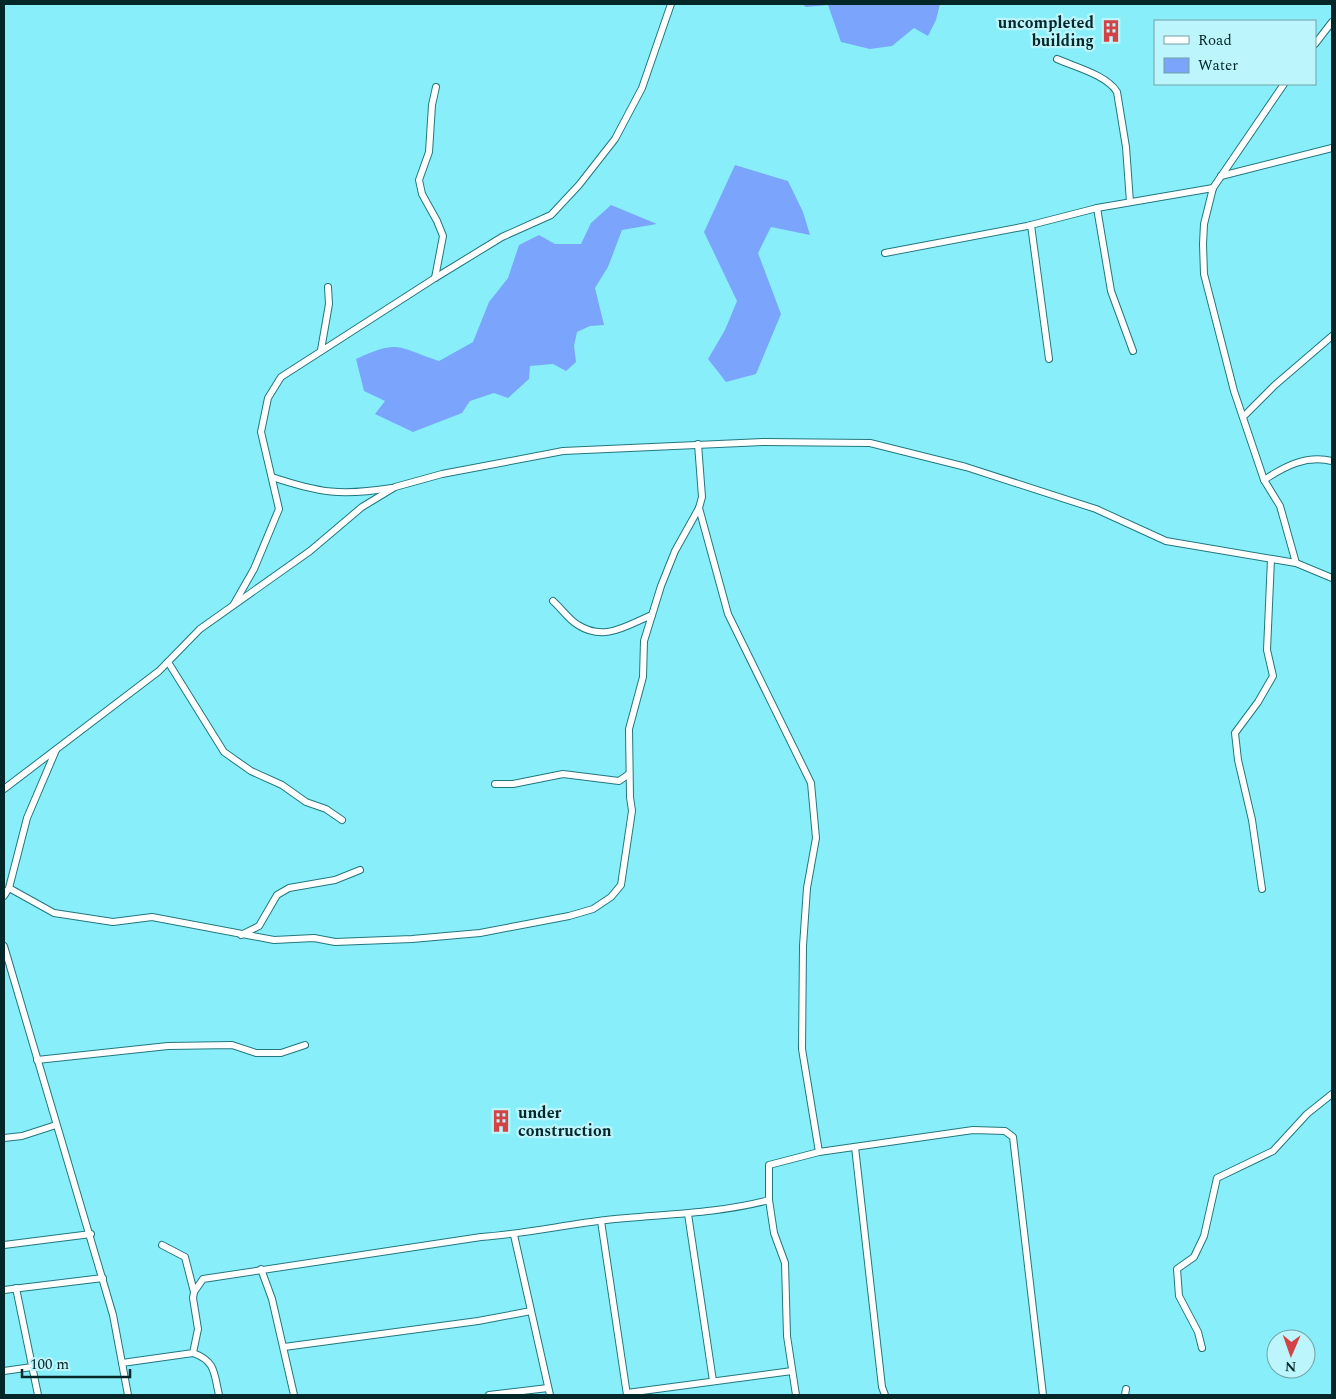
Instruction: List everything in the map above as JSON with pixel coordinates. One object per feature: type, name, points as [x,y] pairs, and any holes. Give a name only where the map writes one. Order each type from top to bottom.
[{"type":"street","points":[[232,607],[254,569],[280,508],[261,432],[268,398],[281,378],[321,350],[378,317],[435,278],[502,237],[550,215],[579,185],[614,139],[642,88],[671,4]]},
{"type":"street","points":[[1316,43],[1332,22]]},
{"type":"street","points":[[1056,59],[1114,86],[1117,92],[1125,139],[1130,202]]},
{"type":"street","points":[[1283,85],[1213,188],[1204,224],[1204,274],[1220,344],[1264,480],[1280,506],[1296,563]]},
{"type":"street","points":[[435,278],[443,236],[438,221],[422,194],[419,180],[429,152],[432,104],[436,87]]},
{"type":"street","points":[[1221,176],[1332,148]]},
{"type":"street","points":[[885,253],[1031,225],[1097,208],[1213,188]]},
{"type":"street","points":[[1097,208],[1111,291],[1133,351]]},
{"type":"street","points":[[1031,225],[1049,358]]},
{"type":"street","points":[[321,350],[328,312],[328,288]]},
{"type":"street","points":[[1244,417],[1289,372],[1332,336]]},
{"type":"street","points":[[272,477],[310,490],[334,493],[364,492],[395,487],[442,474],[564,451],[698,444],[870,443],[966,467],[1096,509],[1166,541],[1296,563],[1332,578]]},
{"type":"street","points":[[9,888],[54,913],[113,922],[152,917],[188,922],[241,935],[292,941],[314,938],[335,942],[412,940],[480,933],[569,916],[593,909],[611,897],[621,885],[632,811],[629,774],[629,729],[643,677],[644,641],[660,586],[675,551],[699,508],[702,497],[698,444]]},
{"type":"street","points":[[1264,480],[1296,462],[1312,459],[1332,461]]},
{"type":"street","points":[[4,789],[159,671],[200,629],[310,551],[362,507],[395,487]]},
{"type":"street","points":[[699,508],[728,614],[811,783],[816,838],[807,888],[803,946],[802,1049],[819,1152]]},
{"type":"street","points":[[1262,889],[1252,820],[1238,760],[1235,732],[1258,702],[1273,676],[1267,650],[1271,559]]},
{"type":"street","points":[[553,601],[577,624],[596,633],[619,630],[652,615]]},
{"type":"street","points":[[168,662],[224,752],[251,771],[282,785],[306,802],[326,809],[342,820]]},
{"type":"street","points":[[4,896],[9,888],[27,818],[57,748]]},
{"type":"street","points":[[495,784],[514,784],[563,774],[619,780],[629,774]]},
{"type":"street","points":[[241,935],[259,926],[277,895],[289,888],[336,880],[360,870]]},
{"type":"street","points":[[4,946],[114,1316],[128,1395]]},
{"type":"street","points":[[37,1060],[168,1046],[232,1045],[256,1053],[281,1054],[306,1045]]},
{"type":"street","points":[[1202,1348],[1198,1332],[1179,1296],[1176,1269],[1194,1257],[1204,1236],[1218,1178],[1273,1151],[1307,1114],[1332,1094]]},
{"type":"street","points":[[4,1138],[22,1136],[56,1125]]},
{"type":"street","points":[[796,1395],[787,1336],[785,1263],[774,1233],[769,1200],[769,1165],[819,1152],[973,1130],[1005,1131],[1013,1137],[1043,1395]]},
{"type":"street","points":[[855,1147],[882,1387],[885,1395]]},
{"type":"street","points":[[193,1353],[198,1329],[192,1298],[194,1292],[204,1279],[481,1237],[514,1235],[601,1221],[688,1214],[769,1200]]},
{"type":"street","points":[[688,1214],[713,1381]]},
{"type":"street","points":[[601,1221],[627,1394],[792,1371]]},
{"type":"street","points":[[4,1245],[91,1234]]},
{"type":"street","points":[[489,1395],[549,1392],[514,1235]]},
{"type":"street","points":[[162,1245],[185,1258],[194,1292]]},
{"type":"street","points":[[261,1269],[272,1299],[294,1395]]},
{"type":"street","points":[[4,1290],[102,1278]]},
{"type":"street","points":[[16,1288],[38,1395]]},
{"type":"street","points":[[284,1347],[478,1321],[531,1311]]},
{"type":"street","points":[[122,1364],[193,1353],[210,1361],[219,1395]]},
{"type":"street","points":[[4,1371],[32,1367]]},
{"type":"water","points":[[802,4],[940,4],[936,20],[928,36],[914,28],[892,46],[870,49],[841,42],[828,5],[806,7]]},
{"type":"water","points":[[735,165],[788,181],[803,212],[810,235],[771,227],[758,253],[781,314],[756,374],[726,382],[708,359],[725,330],[737,301],[704,232]]},
{"type":"water","points":[[611,205],[657,224],[622,230],[608,267],[595,288],[604,325],[590,326],[577,332],[574,346],[576,362],[566,371],[553,364],[530,366],[529,379],[508,398],[494,393],[470,401],[462,413],[413,432],[375,414],[385,401],[364,391],[356,359],[381,349],[398,347],[439,361],[473,342],[489,302],[508,278],[519,245],[539,235],[555,244],[581,244],[591,223]]},
{"type":"place","name":"uncompleted building","points":[[1111,31]]},
{"type":"place","name":"under construction","points":[[501,1121]]}]
